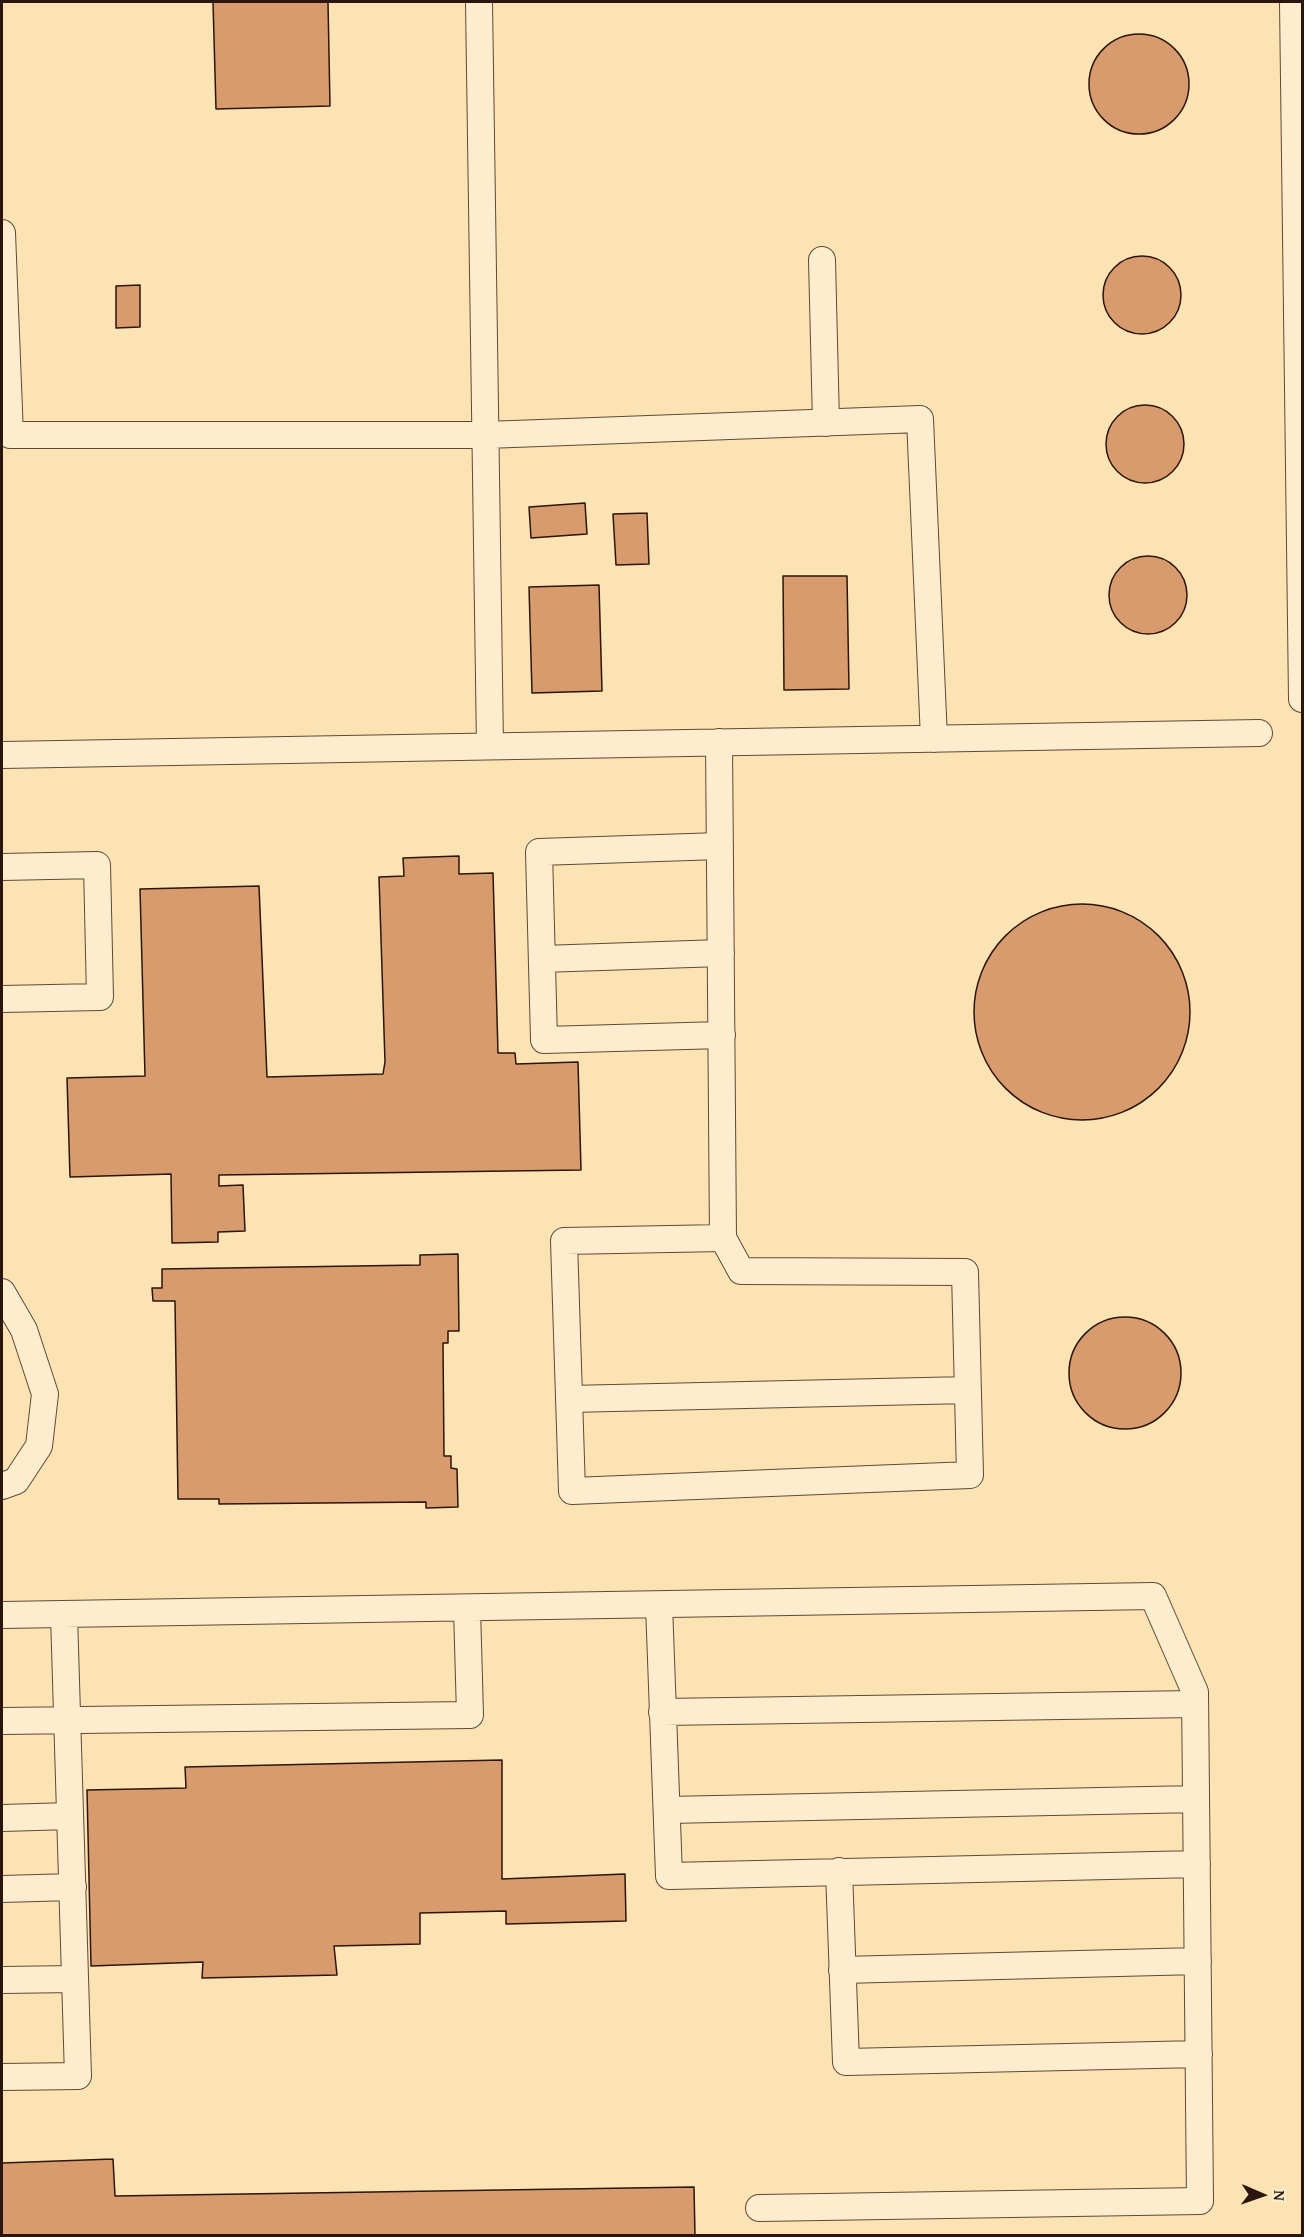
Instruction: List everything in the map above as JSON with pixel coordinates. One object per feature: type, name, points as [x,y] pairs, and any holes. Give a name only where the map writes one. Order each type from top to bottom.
[{"type":"lane","points":[[479,2],[490,746]]},
{"type":"lane","points":[[1293,2],[1299,180],[1302,699]]},
{"type":"lane","points":[[2,233],[6,435],[486,435],[920,419],[934,739]]},
{"type":"lane","points":[[822,260],[826,423]]},
{"type":"lane","points":[[2,755],[1259,734]]},
{"type":"lane","points":[[719,742],[723,1238],[741,1271],[965,1272],[970,1475],[572,1491],[564,1241],[723,1238]]},
{"type":"lane","points":[[720,846],[539,852],[544,1040],[722,1035]]},
{"type":"lane","points":[[2,867],[97,865],[100,997],[2,999]]},
{"type":"lane","points":[[542,959],[721,953]]},
{"type":"lane","points":[[2,1292],[24,1330],[45,1394],[39,1446],[16,1481],[2,1486]]},
{"type":"lane","points":[[569,1399],[968,1390]]},
{"type":"lane","points":[[2,1615],[1152,1596],[1195,1692],[1200,2201],[759,2208]]},
{"type":"lane","points":[[659,1605],[669,1876],[1197,1864]]},
{"type":"lane","points":[[2,1721],[470,1715],[467,1608]]},
{"type":"lane","points":[[2,2076],[78,2076],[64,1615]]},
{"type":"lane","points":[[662,1713],[1195,1704]]},
{"type":"lane","points":[[667,1810],[1196,1799]]},
{"type":"lane","points":[[2,1818],[70,1816]]},
{"type":"lane","points":[[839,1871],[846,2062],[1199,2054]]},
{"type":"lane","points":[[2,1889],[73,1887]]},
{"type":"lane","points":[[842,1970],[1198,1961]]},
{"type":"lane","points":[[2,1980],[75,1978]]},
{"type":"building","points":[[213,2],[328,2],[330,106],[216,109]]},
{"type":"building","points":[[1139,34],[1158,38],[1174,49],[1185,65],[1189,84],[1185,103],[1174,119],[1158,130],[1139,134],[1120,130],[1104,119],[1093,103],[1089,84],[1093,65],[1104,49],[1120,38]]},
{"type":"building","points":[[1142,256],[1157,259],[1170,267],[1178,280],[1181,295],[1178,310],[1170,323],[1157,331],[1142,334],[1127,331],[1114,323],[1106,310],[1103,295],[1106,280],[1114,267],[1127,259]]},
{"type":"building","points":[[140,285],[140,327],[116,328],[116,286]]},
{"type":"building","points":[[1145,405],[1160,408],[1173,416],[1181,429],[1184,444],[1181,459],[1173,472],[1160,480],[1145,483],[1130,480],[1117,472],[1109,459],[1106,444],[1109,429],[1117,416],[1130,408]]},
{"type":"building","points":[[585,503],[587,534],[531,538],[529,507]]},
{"type":"building","points":[[647,513],[649,564],[616,565],[613,514]]},
{"type":"building","points":[[1148,556],[1163,559],[1176,567],[1184,580],[1187,595],[1184,610],[1176,623],[1163,631],[1148,634],[1133,631],[1120,623],[1112,610],[1109,595],[1112,580],[1120,567],[1133,559]]},
{"type":"building","points":[[783,576],[847,576],[849,689],[784,690]]},
{"type":"building","points":[[599,585],[602,691],[532,693],[529,587]]},
{"type":"building","points":[[459,856],[459,874],[493,873],[498,1053],[515,1053],[516,1064],[578,1062],[581,1170],[219,1175],[219,1186],[243,1185],[245,1231],[218,1232],[218,1242],[172,1243],[171,1174],[70,1177],[67,1078],[145,1076],[140,889],[259,886],[267,1077],[383,1074],[385,1062],[379,877],[404,876],[403,858]]},
{"type":"building","points":[[1082,904],[1103,906],[1133,917],[1158,936],[1177,961],[1188,991],[1190,1012],[1188,1033],[1177,1063],[1158,1088],[1133,1107],[1103,1118],[1082,1120],[1061,1118],[1031,1107],[1006,1088],[987,1063],[976,1033],[974,1012],[976,991],[987,961],[1006,936],[1031,917],[1061,906]]},
{"type":"building","points":[[458,1254],[459,1331],[448,1331],[448,1343],[443,1343],[444,1456],[451,1456],[451,1468],[457,1469],[458,1507],[426,1508],[426,1502],[219,1504],[219,1499],[178,1499],[175,1301],[153,1301],[152,1288],[162,1288],[162,1269],[420,1265],[420,1255]]},
{"type":"building","points":[[1125,1317],[1146,1321],[1165,1333],[1177,1352],[1181,1373],[1177,1394],[1165,1413],[1146,1425],[1125,1429],[1104,1425],[1085,1413],[1073,1394],[1069,1373],[1073,1352],[1085,1333],[1104,1321]]},
{"type":"building","points":[[502,1760],[502,1879],[625,1874],[626,1921],[506,1924],[506,1911],[420,1913],[420,1944],[334,1946],[337,1975],[202,1978],[203,1962],[91,1966],[87,1790],[186,1788],[185,1767]]},
{"type":"building","points":[[113,2159],[115,2196],[694,2187],[695,2236],[2,2236],[2,2163]]}]
